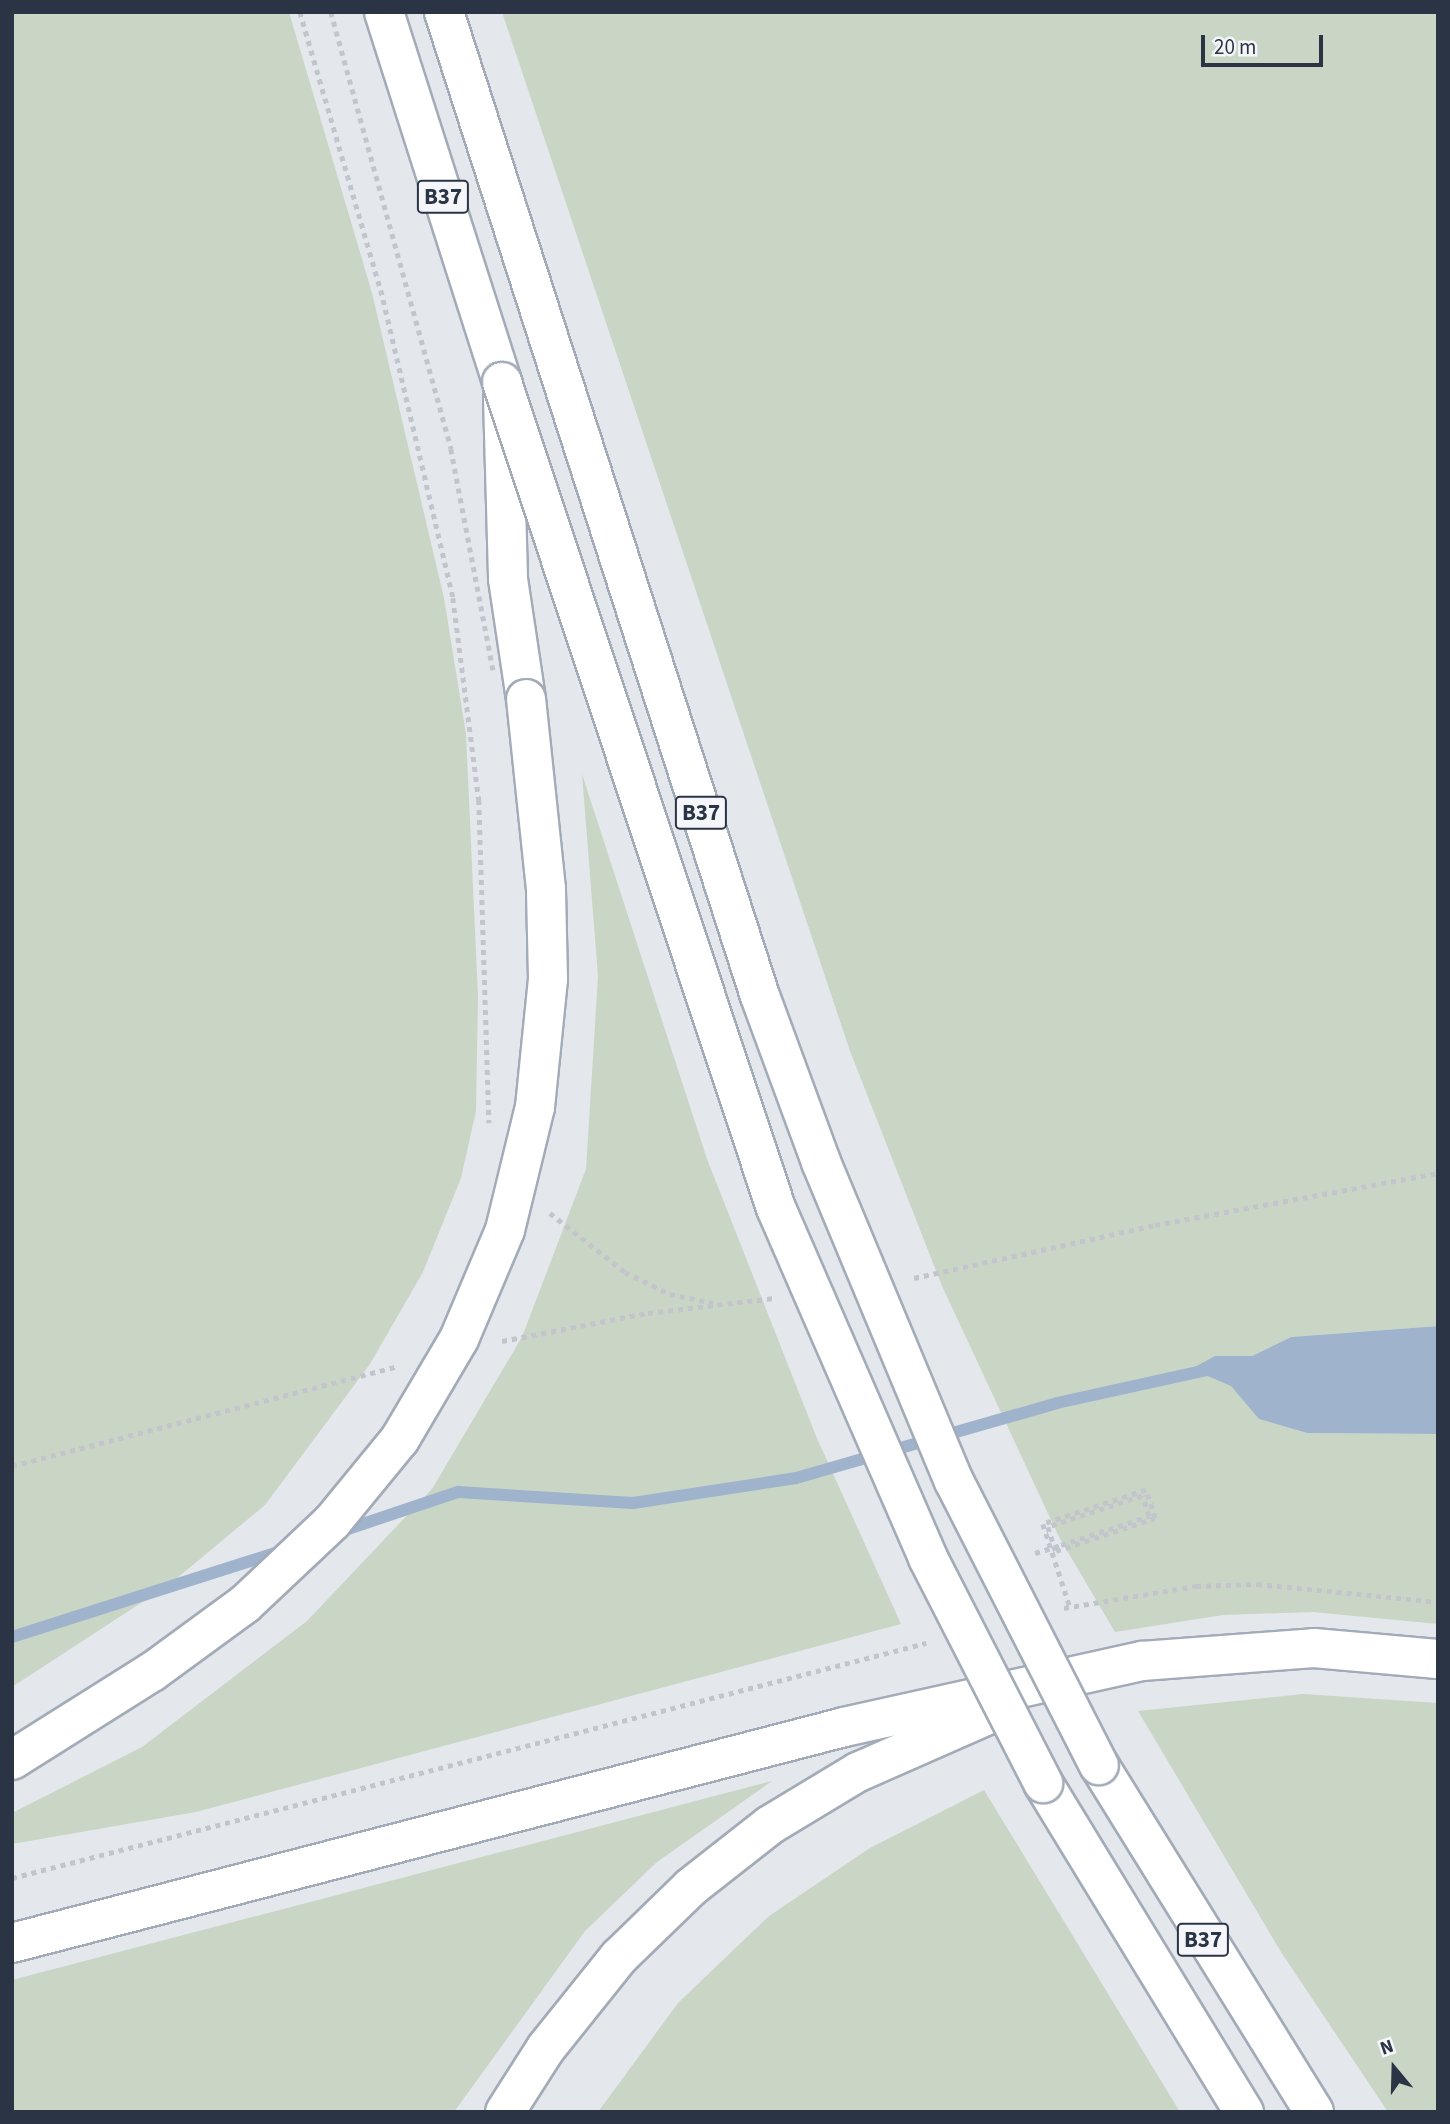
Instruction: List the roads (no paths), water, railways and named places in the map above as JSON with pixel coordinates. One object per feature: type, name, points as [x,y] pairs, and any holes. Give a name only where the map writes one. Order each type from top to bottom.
[{"type":"main road","name":"B37","points":[[384,12],[502,382],[776,1208],[928,1558],[1043,1783],[1244,2112]]},
{"type":"main road","name":"B37","points":[[444,12],[756,983],[821,1162],[954,1481],[1099,1765],[1314,2112]]},
{"type":"main road","points":[[12,1760],[152,1672],[235,1611],[332,1522],[400,1439],[459,1339],[505,1230],[535,1107],[548,979],[540,793],[508,579],[502,382]]},
{"type":"main road","points":[[12,1943],[830,1730],[1142,1661],[1314,1648],[1438,1659]]},
{"type":"main road","points":[[505,2112],[546,2048],[619,1957],[691,1887],[769,1825],[858,1772],[952,1728],[1142,1661]]},
{"type":"water","points":[[1438,1326],[1438,1434],[1307,1433],[1259,1419],[1231,1386],[1191,1369],[1215,1356],[1252,1356],[1291,1337]]},
{"type":"waterway","points":[[339,1532],[458,1492],[633,1503],[796,1478],[1057,1403],[1207,1370]]},
{"type":"waterway","points":[[12,1637],[282,1551]]}]
